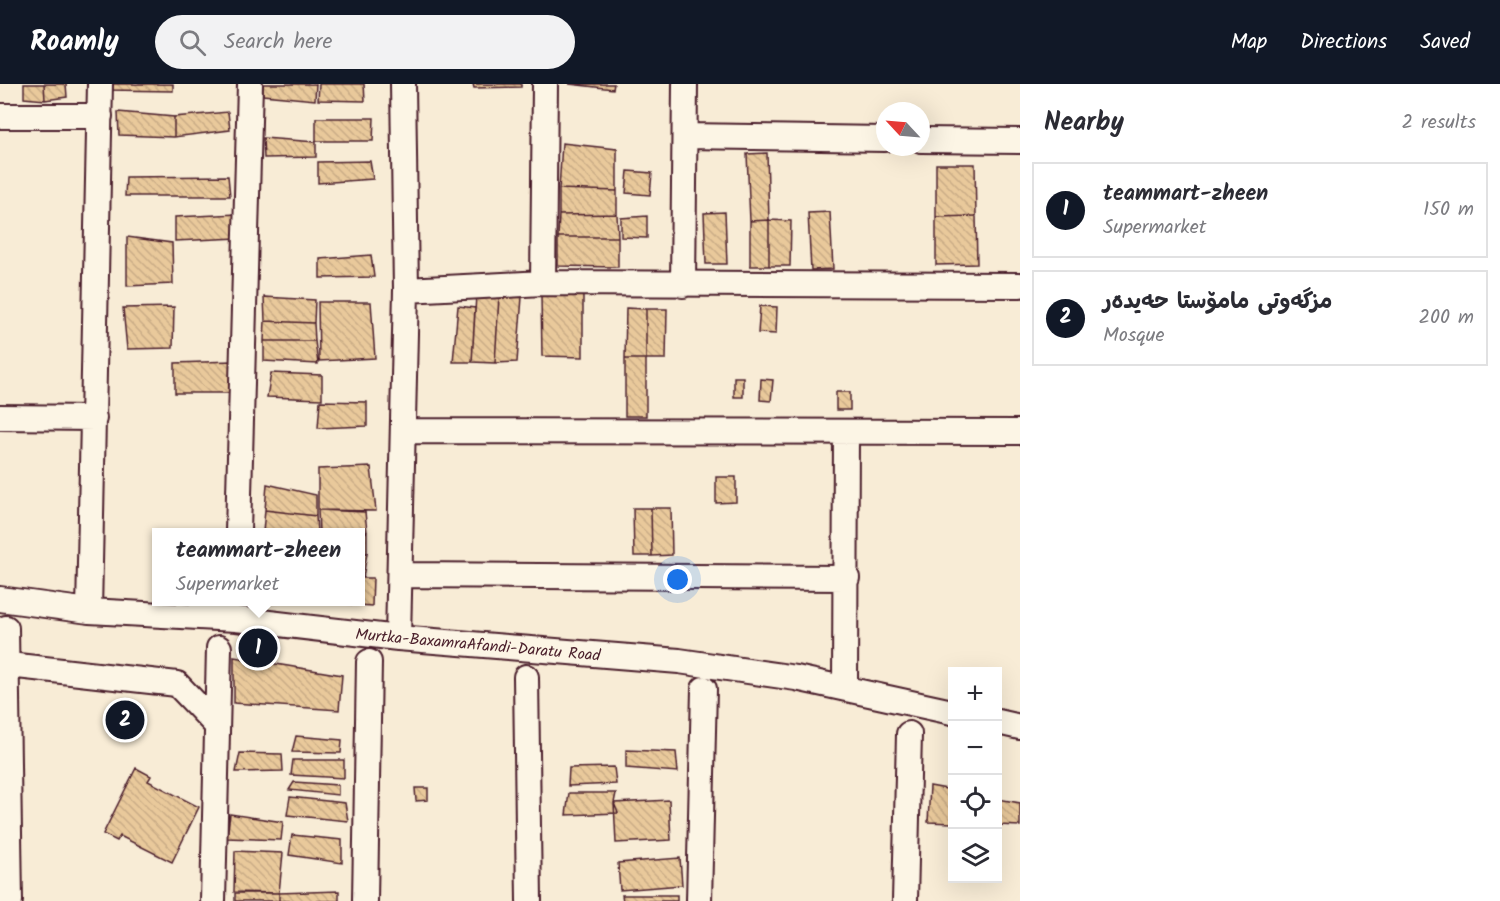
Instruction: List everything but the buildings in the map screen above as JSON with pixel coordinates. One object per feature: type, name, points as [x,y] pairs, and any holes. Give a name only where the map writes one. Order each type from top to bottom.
[{"type":"street","points":[[89,611],[100,84]]},
{"type":"street","points":[[238,528],[250,84]]},
{"type":"street","points":[[398,638],[406,290],[403,84]]},
{"type":"street","points":[[543,283],[544,84]]},
{"type":"street","points":[[683,285],[685,84]]},
{"type":"street","points":[[0,116],[100,116]]},
{"type":"street","points":[[685,136],[876,139]]},
{"type":"street","points":[[930,140],[1020,141]]},
{"type":"street","points":[[406,290],[543,283],[1020,285]]},
{"type":"street","points":[[0,417],[94,418]]},
{"type":"street","points":[[403,431],[1020,432]]},
{"type":"street","points":[[845,687],[848,578],[846,432]]},
{"type":"street","points":[[401,575],[848,578]]},
{"type":"street","name":"Murtka-BaxamraAfandi-Daratu Road","points":[[0,599],[89,611],[236,610],[398,638],[679,661],[845,687],[948,711]]},
{"type":"street","points":[[6,628],[4,664],[10,901]]},
{"type":"street","points":[[213,901],[219,648]]},
{"type":"street","points":[[365,901],[369,662]]},
{"type":"street","points":[[4,664],[177,684],[217,726]]},
{"type":"street","points":[[526,677],[529,901]]},
{"type":"street","points":[[699,901],[704,689]]},
{"type":"street","points":[[1002,723],[1020,727]]},
{"type":"street","points":[[905,901],[909,734]]},
{"type":"place","name":"teammart-zheen","points":[[258,648]]},
{"type":"place","name":"مزگەوتی مامۆستا حەیدەر","points":[[125,720]]}]
